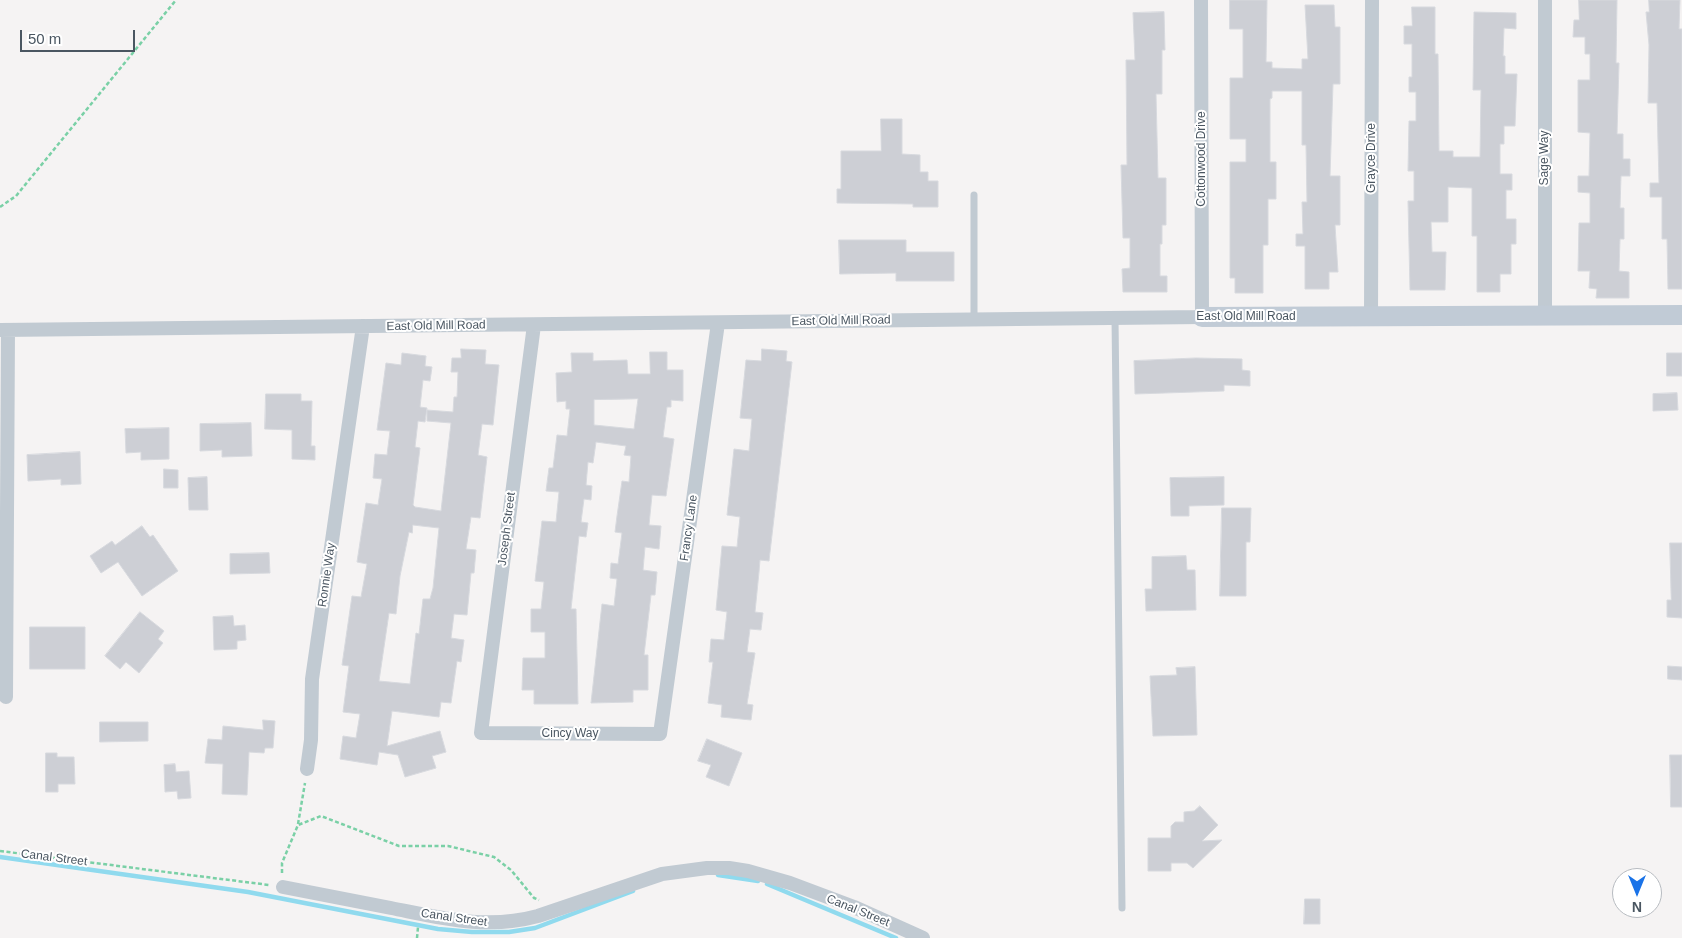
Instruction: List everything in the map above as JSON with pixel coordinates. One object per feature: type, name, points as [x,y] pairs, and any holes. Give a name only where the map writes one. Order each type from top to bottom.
[{"type":"street","name":"Cottonwood Drive","points":[[1201,0],[1202,317]]},
{"type":"street","name":"Grayce Drive","points":[[1371,317],[1372,0]]},
{"type":"street","name":"Sage Way","points":[[1545,0],[1545,316]]},
{"type":"street","name":"East Old Mill Road","points":[[4,330],[1202,317],[1682,315]]},
{"type":"street","name":"Francy Lane","points":[[660,734],[718,323]]},
{"type":"street","name":"Joseph Street","points":[[481,733],[534,325]]},
{"type":"street","name":"Ronnie Way","points":[[307,769],[311,740],[312,679],[362,326]]},
{"type":"street","points":[[4,330],[6,697]]},
{"type":"street","name":"Cincy Way","points":[[481,733],[660,734]]},
{"type":"street","name":"Canal Street","points":[[283,886],[420,914],[486,924],[518,921],[538,916],[662,874],[700,869],[729,868],[748,870],[790,883],[854,907],[923,938]]},
{"type":"lane","points":[[974,195],[974,320]]},
{"type":"lane","points":[[1115,318],[1122,908]]},
{"type":"path","points":[[0,207],[16,196],[176,0]]},
{"type":"path","points":[[283,886],[282,863],[298,825],[307,769]]},
{"type":"path","points":[[298,825],[321,816],[399,846],[448,846],[486,854],[494,857],[511,870],[534,898],[542,901]]},
{"type":"path","name":"Canal Street","points":[[0,851],[283,886]]},
{"type":"path","points":[[417,938],[418,932]]},
{"type":"building","points":[[1230,0],[1267,0],[1266,62],[1272,62],[1272,68],[1302,69],[1302,59],[1308,59],[1305,5],[1334,5],[1335,27],[1340,27],[1340,84],[1333,84],[1330,176],[1340,176],[1340,225],[1335,225],[1338,272],[1329,272],[1329,289],[1305,289],[1305,246],[1296,246],[1296,234],[1303,234],[1302,202],[1307,202],[1306,145],[1302,145],[1302,91],[1272,91],[1272,98],[1270,99],[1270,162],[1276,162],[1276,199],[1268,199],[1268,245],[1263,245],[1263,293],[1235,293],[1235,278],[1230,278],[1230,162],[1246,162],[1246,139],[1230,139],[1230,78],[1243,78],[1243,29],[1230,29]]},
{"type":"building","points":[[1579,0],[1617,0],[1616,63],[1619,63],[1617,134],[1623,134],[1623,159],[1630,159],[1630,176],[1621,176],[1620,208],[1624,208],[1624,239],[1620,239],[1619,271],[1629,272],[1629,298],[1596,298],[1597,289],[1589,288],[1590,271],[1578,271],[1579,223],[1590,223],[1590,193],[1578,192],[1578,176],[1589,176],[1590,133],[1578,132],[1578,80],[1590,80],[1590,54],[1585,54],[1585,37],[1573,37],[1574,20],[1579,20]]},
{"type":"building","points":[[1649,0],[1680,0],[1679,29],[1682,29],[1682,289],[1668,289],[1667,239],[1662,239],[1662,197],[1650,197],[1650,183],[1659,183],[1657,103],[1648,103],[1649,45],[1646,12],[1649,12]]},
{"type":"building","points":[[1412,7],[1435,7],[1435,54],[1438,54],[1439,151],[1453,151],[1453,157],[1480,157],[1481,90],[1473,90],[1474,12],[1516,13],[1516,29],[1504,28],[1503,56],[1505,56],[1505,74],[1517,74],[1515,126],[1504,126],[1504,144],[1500,144],[1500,174],[1512,174],[1512,190],[1506,190],[1506,219],[1516,219],[1516,244],[1511,244],[1511,274],[1500,274],[1500,292],[1477,292],[1477,236],[1472,236],[1472,188],[1448,187],[1448,222],[1431,222],[1432,252],[1446,252],[1445,290],[1410,290],[1408,201],[1414,201],[1414,171],[1408,171],[1409,121],[1416,121],[1416,92],[1409,92],[1409,77],[1412,77],[1412,44],[1404,44],[1404,26],[1412,26]]},
{"type":"building","points":[[1164,12],[1165,50],[1162,50],[1162,94],[1156,94],[1158,178],[1166,178],[1166,225],[1162,225],[1160,276],[1167,276],[1167,292],[1123,292],[1122,269],[1130,268],[1130,238],[1123,238],[1121,165],[1127,165],[1126,60],[1135,60],[1133,13]]},
{"type":"building","points":[[881,119],[902,119],[902,154],[920,155],[920,172],[928,172],[928,181],[938,181],[938,207],[913,207],[913,204],[837,203],[837,189],[841,189],[841,151],[881,151]]},
{"type":"building","points":[[839,240],[906,240],[906,252],[954,252],[954,281],[896,281],[896,273],[840,274]]},
{"type":"building","points":[[461,349],[486,350],[485,364],[499,365],[493,425],[482,424],[478,455],[487,457],[480,518],[471,517],[466,549],[476,550],[474,573],[471,573],[467,615],[454,614],[451,638],[464,640],[461,662],[457,661],[451,703],[441,702],[439,717],[392,711],[387,746],[440,731],[446,752],[432,756],[436,768],[405,777],[398,755],[379,752],[377,765],[340,759],[343,736],[356,738],[360,714],[343,712],[349,666],[342,665],[352,596],[361,597],[367,564],[357,562],[366,503],[378,505],[382,479],[373,478],[375,454],[387,455],[390,431],[377,430],[386,363],[401,365],[402,353],[426,356],[425,366],[432,367],[430,381],[423,380],[420,407],[427,408],[425,422],[418,421],[415,447],[420,448],[413,505],[415,507],[441,511],[451,423],[427,421],[427,410],[453,412],[454,397],[457,397],[458,372],[451,372],[452,358],[461,358]],"holes":[[[413,525],[439,528],[433,588],[430,599],[423,599],[419,634],[416,633],[410,684],[379,681],[389,613],[396,614],[400,576],[409,532],[412,533]]]},
{"type":"building","points":[[762,349],[787,351],[786,361],[792,362],[769,561],[760,560],[755,612],[763,613],[761,630],[750,629],[747,652],[755,653],[747,704],[753,705],[751,720],[721,717],[722,705],[708,703],[713,662],[709,662],[711,639],[724,640],[727,612],[716,610],[722,546],[737,547],[740,517],[727,515],[734,449],[749,451],[752,419],[740,418],[746,360],[761,361]]},
{"type":"building","points":[[650,352],[667,352],[667,370],[683,370],[683,401],[671,400],[671,407],[667,407],[663,437],[674,439],[666,496],[652,495],[649,525],[661,526],[659,549],[645,547],[643,570],[657,572],[655,595],[651,595],[644,655],[648,655],[648,690],[633,690],[633,702],[591,703],[602,604],[614,606],[617,579],[610,578],[611,563],[618,564],[622,533],[615,532],[622,481],[629,482],[631,456],[624,455],[626,446],[596,442],[593,463],[588,462],[586,485],[592,486],[591,500],[584,499],[581,522],[588,523],[586,537],[579,536],[571,609],[576,609],[578,704],[534,704],[534,690],[522,690],[523,658],[545,658],[545,632],[531,632],[531,609],[541,609],[544,582],[535,581],[542,521],[556,522],[559,492],[546,491],[549,468],[553,468],[557,435],[567,436],[570,409],[566,409],[566,401],[557,402],[556,373],[572,372],[571,353],[593,353],[593,361],[627,360],[628,374],[650,374]],"holes":[[[638,399],[634,429],[594,425],[594,400]]]},
{"type":"building","points":[[1667,353],[1682,353],[1682,376],[1667,376]]},
{"type":"building","points":[[1196,358],[1242,359],[1242,370],[1250,371],[1250,386],[1224,385],[1224,391],[1135,394],[1134,361]]},
{"type":"building","points":[[1677,393],[1678,410],[1653,411],[1653,394]]},
{"type":"building","points":[[266,394],[301,394],[301,401],[312,401],[311,446],[315,446],[315,460],[292,459],[292,430],[265,429]]},
{"type":"building","points":[[251,423],[252,456],[222,457],[222,450],[200,451],[200,424]]},
{"type":"building","points":[[169,428],[169,459],[141,460],[141,452],[126,453],[125,429]]},
{"type":"building","points":[[80,452],[81,484],[61,485],[61,479],[28,481],[27,455]]},
{"type":"building","points":[[164,469],[178,470],[178,488],[164,488]]},
{"type":"building","points":[[207,477],[208,510],[189,510],[188,478]]},
{"type":"building","points":[[1224,477],[1224,505],[1189,506],[1189,516],[1171,516],[1170,478]]},
{"type":"building","points":[[1222,508],[1251,508],[1250,542],[1246,542],[1246,596],[1220,596]]},
{"type":"building","points":[[142,526],[150,537],[153,535],[178,571],[142,596],[118,562],[101,573],[90,556],[112,541],[115,545]]},
{"type":"building","points":[[1670,543],[1682,543],[1682,618],[1667,617],[1667,600],[1671,600]]},
{"type":"building","points":[[269,553],[270,573],[230,574],[230,554]]},
{"type":"building","points":[[1186,556],[1187,570],[1195,570],[1196,610],[1146,611],[1145,589],[1152,589],[1152,557]]},
{"type":"building","points":[[140,612],[164,631],[158,639],[163,643],[139,673],[126,662],[120,669],[105,656]]},
{"type":"building","points":[[233,616],[234,626],[245,625],[246,640],[237,641],[237,649],[214,650],[213,617]]},
{"type":"building","points":[[30,627],[85,627],[85,669],[30,669]]},
{"type":"building","points":[[1668,666],[1682,667],[1682,680],[1668,679]]},
{"type":"building","points":[[1195,667],[1197,735],[1153,736],[1150,676],[1177,675],[1176,668]]},
{"type":"building","points":[[263,720],[275,721],[273,748],[265,748],[264,753],[249,752],[247,795],[222,794],[223,764],[205,763],[208,739],[222,740],[223,726],[263,730]]},
{"type":"building","points":[[100,722],[148,722],[148,741],[100,742]]},
{"type":"building","points":[[707,739],[742,753],[729,786],[706,777],[711,765],[698,761]]},
{"type":"building","points":[[46,753],[57,753],[57,757],[74,757],[75,784],[58,784],[58,792],[46,792]]},
{"type":"building","points":[[1670,755],[1682,755],[1682,807],[1671,807]]},
{"type":"building","points":[[175,764],[176,772],[189,771],[191,798],[178,799],[177,791],[165,792],[164,765]]},
{"type":"building","points":[[1200,806],[1218,825],[1202,841],[1222,840],[1193,868],[1187,863],[1171,863],[1171,871],[1148,871],[1148,838],[1171,838],[1171,826],[1175,822],[1184,822],[1184,812],[1194,811]]},
{"type":"building","points":[[1305,899],[1320,899],[1320,924],[1304,924]]},
{"type":"waterway","points":[[0,857],[248,892],[438,929],[472,932],[509,932],[535,928],[633,891]]},
{"type":"waterway","points":[[718,875],[758,881]]},
{"type":"waterway","points":[[767,884],[896,938]]}]
